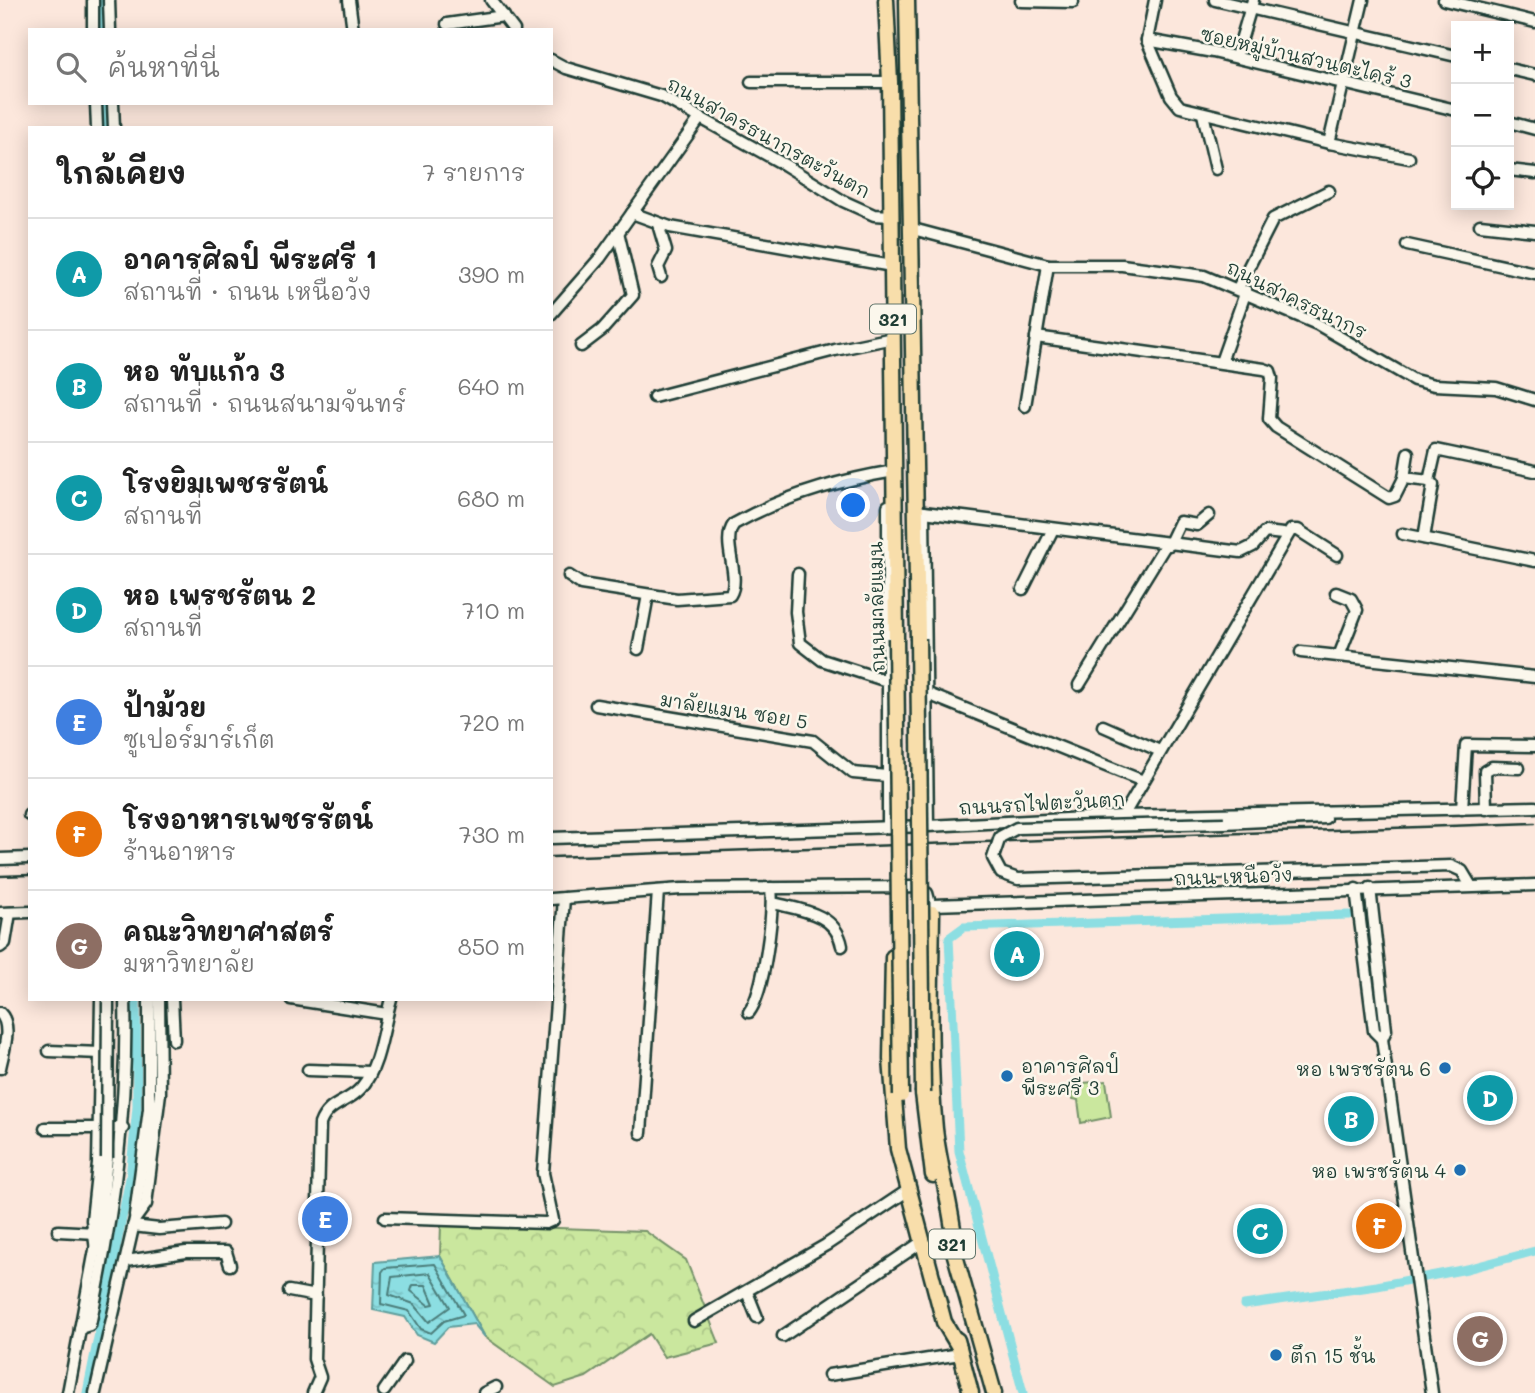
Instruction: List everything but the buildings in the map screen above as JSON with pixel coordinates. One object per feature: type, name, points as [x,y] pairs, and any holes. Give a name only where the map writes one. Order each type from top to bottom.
[{"type":"highway","name":"ถนนมาลัยแมน","points":[[886,0],[890,82],[901,1095],[915,1186],[971,1393]]},
{"type":"highway","name":"321","points":[[907,0],[920,512],[918,638],[923,1093],[933,1178],[994,1393]]},
{"type":"highway","points":[[894,887],[893,1110],[907,1191],[944,1322],[960,1351]]},
{"type":"highway","points":[[932,909],[932,1093],[938,1150],[953,1218],[956,1257]]},
{"type":"street","points":[[93,0],[93,28]]},
{"type":"street","points":[[110,0],[110,28]]},
{"type":"street","points":[[348,0],[353,28]]},
{"type":"street","points":[[491,0],[513,28]]},
{"type":"street","points":[[1155,0],[1147,40],[1175,103],[1203,114],[1409,158]]},
{"type":"street","points":[[1215,0],[1252,4],[1451,55]]},
{"type":"street","points":[[1329,143],[1363,0]]},
{"type":"street","points":[[1444,0],[1535,22]]},
{"type":"street","points":[[1021,4],[1073,2]]},
{"type":"street","points":[[1236,57],[1252,4]]},
{"type":"street","points":[[447,24],[504,16]]},
{"type":"street","name":"ซอยหมู่บ้านสวนตะไคร้ 3","points":[[1147,40],[1236,57],[1451,109]]},
{"type":"street","name":"ถนนสาครธนากรตะวันตก","points":[[553,61],[566,68],[648,90],[785,165],[843,201],[874,215],[891,216]]},
{"type":"street","points":[[1514,70],[1535,75]]},
{"type":"street","points":[[751,82],[890,82]]},
{"type":"street","points":[[96,105],[97,126]]},
{"type":"street","points":[[113,105],[114,126]]},
{"type":"street","points":[[1203,114],[1216,169]]},
{"type":"street","points":[[553,312],[618,232],[700,118]]},
{"type":"street","points":[[1514,123],[1535,129]]},
{"type":"street","points":[[1514,171],[1535,173]]},
{"type":"street","points":[[1221,362],[1242,289],[1273,219],[1329,191]]},
{"type":"street","points":[[632,213],[658,224],[892,266]]},
{"type":"street","points":[[658,224],[666,251],[658,267],[661,277]]},
{"type":"street","points":[[1480,225],[1535,231]]},
{"type":"street","name":"ถนนสาครธนากร","points":[[913,229],[1048,264],[1122,264],[1204,275],[1242,289],[1317,324],[1414,380],[1434,385],[1496,387],[1535,400]]},
{"type":"street","points":[[581,346],[602,330],[633,295],[618,232]]},
{"type":"street","points":[[1407,244],[1535,273]]},
{"type":"street","points":[[1025,406],[1048,264]]},
{"type":"street","points":[[1036,337],[1221,362],[1270,372],[1269,419],[1276,427],[1389,498],[1395,496],[1404,478],[1408,453]]},
{"type":"street","points":[[653,397],[835,350],[893,338]]},
{"type":"street","points":[[1429,481],[1438,449],[1535,471]]},
{"type":"street","points":[[569,576],[581,584],[648,595],[684,599],[730,595],[733,586],[730,533],[734,524],[794,497],[847,480],[894,475],[887,523],[888,827]]},
{"type":"street","points":[[1404,478],[1429,481],[1433,485],[1424,538]]},
{"type":"street","points":[[928,826],[928,694],[920,512],[1241,552],[1253,546],[1265,533],[1283,534]]},
{"type":"street","points":[[1079,685],[1180,522],[1197,525],[1209,515]]},
{"type":"street","points":[[1023,589],[1053,529]]},
{"type":"street","points":[[1123,816],[1291,530],[1298,530],[1337,555]]},
{"type":"street","points":[[1403,534],[1535,561]]},
{"type":"street","points":[[798,574],[796,612],[798,635],[803,646],[822,660],[887,681]]},
{"type":"street","points":[[1336,593],[1351,599],[1357,610],[1339,656]]},
{"type":"street","points":[[638,649],[648,595]]},
{"type":"street","points":[[1301,652],[1535,677]]},
{"type":"street","points":[[928,694],[1143,781]]},
{"type":"street","name":"มาลัยแมน ซอย 5","points":[[596,705],[813,741],[853,773],[887,780],[915,779],[928,786]]},
{"type":"street","points":[[1103,726],[1160,751]]},
{"type":"street","points":[[1462,810],[1466,745],[1535,746]]},
{"type":"street","points":[[1486,809],[1485,771],[1492,767],[1519,768]]},
{"type":"street","name":"ถนนรถไฟตะวันตก","points":[[553,838],[928,826],[1123,816],[1535,807]]},
{"type":"street","points":[[1339,813],[1308,821],[1017,828],[1000,837],[993,854],[994,863],[1001,873],[1018,879],[1451,866],[1462,871],[1471,886]]},
{"type":"street","points":[[0,859],[28,858]]},
{"type":"street","name":"ถนน เหนือวัง","points":[[932,909],[1370,888],[1535,885]]},
{"type":"street","points":[[553,899],[658,891],[771,888],[914,887],[927,892],[932,909],[926,922],[915,926],[904,925],[894,915]]},
{"type":"street","points":[[749,1012],[756,1002],[773,903],[771,888]]},
{"type":"street","points":[[1370,888],[1386,1030],[1382,1039],[1432,1393]]},
{"type":"street","points":[[1356,889],[1374,1031],[1382,1039]]},
{"type":"street","points":[[641,1133],[658,891]]},
{"type":"street","points":[[384,1218],[545,1223],[553,1220],[543,1173],[564,898]]},
{"type":"street","points":[[773,903],[829,922],[838,931],[842,946]]},
{"type":"street","points":[[0,947],[5,943],[5,913],[28,912]]},
{"type":"street","points":[[68,1393],[96,1250],[101,1001]]},
{"type":"street","points":[[96,1233],[107,1158],[108,1001]]},
{"type":"street","points":[[80,1328],[90,1325],[99,1287],[123,1128],[125,1001]]},
{"type":"street","points":[[95,1393],[134,1223],[149,1109],[149,1001]]},
{"type":"street","points":[[134,1223],[146,1204],[160,1093],[159,1001]]},
{"type":"street","points":[[172,1001],[174,1040]]},
{"type":"street","points":[[304,1001],[387,1014]]},
{"type":"street","points":[[313,1393],[320,1377],[314,1359],[320,1124],[332,1105],[362,1087],[370,1072],[390,1001]]},
{"type":"street","points":[[0,1013],[5,1018],[6,1028],[0,1068]]},
{"type":"street","points":[[49,1051],[100,1054]]},
{"type":"street","points":[[308,1070],[370,1072]]},
{"type":"street","points":[[45,1128],[123,1128]]},
{"type":"street","points":[[694,1321],[841,1236],[907,1191]]},
{"type":"street","points":[[134,1223],[159,1229],[221,1224]]},
{"type":"street","points":[[58,1231],[96,1233]]},
{"type":"street","points":[[783,1336],[922,1241]]},
{"type":"street","points":[[126,1261],[186,1252],[226,1252],[230,1265]]},
{"type":"street","points":[[289,1291],[316,1296]]},
{"type":"street","points":[[747,1292],[757,1317]]},
{"type":"street","points":[[829,1375],[960,1351]]},
{"type":"street","points":[[385,1392],[405,1361]]},
{"type":"street","points":[[484,1393],[496,1387]]},
{"type":"green space","points":[[1106,1081],[1111,1117],[1081,1123],[1078,1100],[1073,1099],[1071,1084]]},
{"type":"green space","points":[[441,1224],[645,1231],[686,1260],[719,1343],[664,1357],[649,1334],[586,1377],[555,1387],[485,1337],[440,1256]]},
{"type":"water","points":[[440,1256],[485,1337],[474,1324],[448,1327],[434,1342],[417,1335],[405,1317],[373,1310],[375,1262]]},
{"type":"waterway","points":[[101,0],[102,28]]},
{"type":"waterway","points":[[104,105],[105,126]]},
{"type":"waterway","points":[[1023,1393],[959,1151],[949,938],[964,927],[1349,915]]},
{"type":"waterway","points":[[87,1393],[130,1178],[137,1107],[136,1001]]},
{"type":"waterway","points":[[1244,1305],[1377,1286],[1467,1269],[1535,1251]]},
{"type":"railway","points":[[553,857],[1535,823]]},
{"type":"railway","points":[[0,876],[28,875]]},
{"type":"place","name":"อาคารศิลป์ พีระศรี 1","points":[[1017,954]]},
{"type":"place","name":"หอ เพรชรัตน 6","points":[[1445,1068]]},
{"type":"place","name":"อาคารศิลป์ พีระศรี 3","points":[[1007,1076]]},
{"type":"place","name":"หอ เพรชรัตน 2","points":[[1490,1098]]},
{"type":"place","name":"หอ ทับแก้ว 3","points":[[1351,1119]]},
{"type":"place","name":"หอ เพรชรัตน 4","points":[[1460,1170]]},
{"type":"place","name":"ป้าม้วย","points":[[325,1219]]},
{"type":"place","name":"โรงอาหารเพชรรัตน์","points":[[1379,1226]]},
{"type":"place","name":"โรงยิมเพชรรัตน์","points":[[1260,1231]]},
{"type":"place","name":"คณะวิทยาศาสตร์","points":[[1480,1339]]},
{"type":"place","name":"ตึก 15 ชั้น","points":[[1276,1355]]}]
